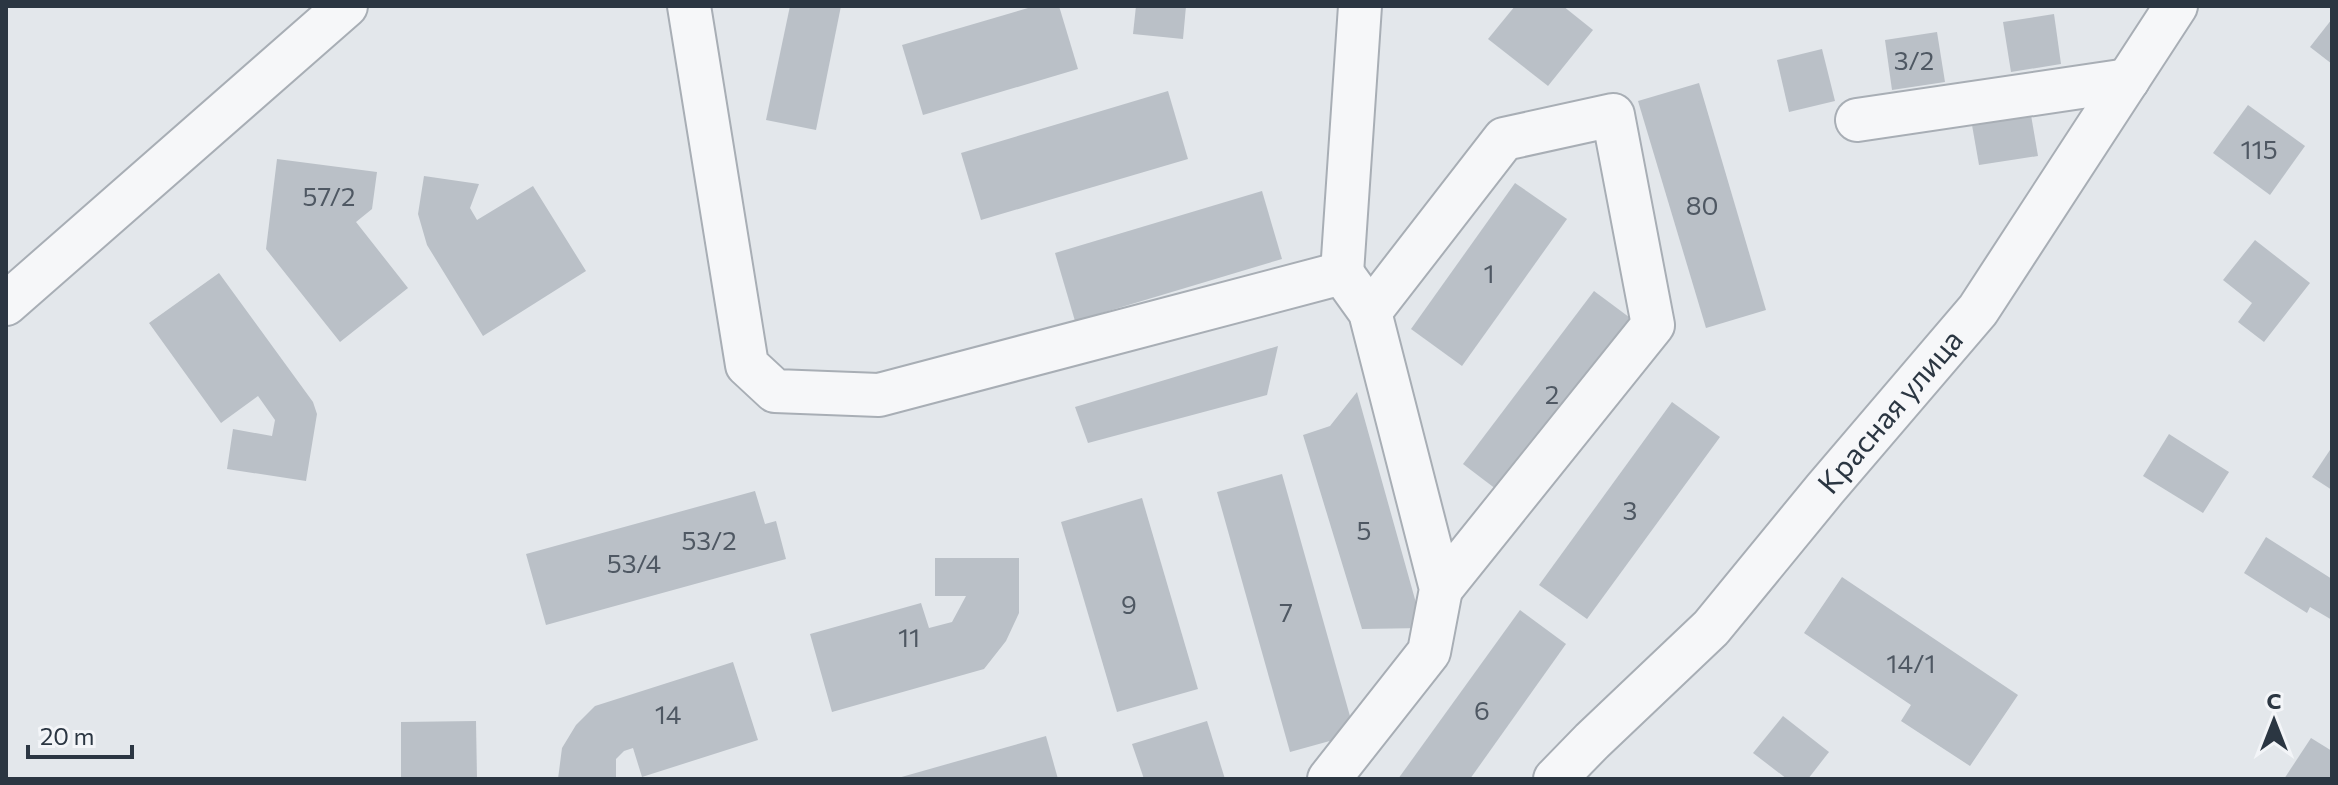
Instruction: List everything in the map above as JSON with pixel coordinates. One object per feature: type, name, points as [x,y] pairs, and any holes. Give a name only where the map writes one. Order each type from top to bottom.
[{"type":"street","points":[[6,304],[346,6]]},
{"type":"street","points":[[689,6],[747,365],[775,391],[879,395],[1342,273]]},
{"type":"street","points":[[1329,779],[1429,652],[1441,589],[1370,312],[1342,273],[1360,6]]},
{"type":"street","name":"Красная улица","points":[[1555,779],[1711,628],[1978,310],[2128,80],[2161,16]]},
{"type":"street","points":[[1857,120],[2128,80]]},
{"type":"street","points":[[1370,312],[1504,139],[1613,115],[1653,325],[1441,589]]},
{"type":"building","points":[[790,6],[841,6],[816,130],[766,120]]},
{"type":"building","points":[[1035,6],[1059,6],[1078,69],[923,115],[902,45]]},
{"type":"building","points":[[1136,6],[1186,6],[1183,39],[1133,34]]},
{"type":"building","points":[[1515,6],[1563,6],[1593,30],[1548,86],[1488,39]]},
{"type":"building","points":[[2054,14],[2061,64],[2011,72],[2003,22]]},
{"type":"building","points":[[2332,19],[2332,64],[2310,47]]},
{"type":"building","points":[[1937,32],[1945,82],[1892,90],[1885,40]]},
{"type":"building","points":[[1822,49],[1835,101],[1789,112],[1777,60]]},
{"type":"building","points":[[1699,83],[1766,310],[1706,328],[1638,101]]},
{"type":"building","points":[[1168,91],[1188,159],[981,220],[961,153]]},
{"type":"building","points":[[2248,105],[2305,146],[2270,195],[2213,153]]},
{"type":"building","points":[[2031,115],[2038,156],[1979,165],[1972,125]]},
{"type":"building","points":[[277,159],[377,172],[372,209],[356,222],[408,288],[340,342],[266,249]]},
{"type":"building","points":[[424,176],[479,184],[470,208],[477,220],[533,186],[586,271],[483,336],[427,245],[418,214]]},
{"type":"building","points":[[1515,183],[1567,219],[1462,366],[1411,329]]},
{"type":"building","points":[[1262,191],[1282,259],[1075,321],[1055,253]]},
{"type":"building","points":[[2255,240],[2310,283],[2264,342],[2238,322],[2252,303],[2223,280]]},
{"type":"building","points":[[219,273],[313,402],[317,414],[306,481],[227,469],[233,429],[272,436],[275,420],[258,396],[221,423],[149,323]]},
{"type":"building","points":[[1594,291],[1641,326],[1509,499],[1463,464]]},
{"type":"building","points":[[1278,346],[1267,395],[1088,443],[1075,407]]},
{"type":"building","points":[[1357,392],[1423,628],[1362,629],[1303,435],[1330,426]]},
{"type":"building","points":[[1672,402],[1720,437],[1587,619],[1539,585]]},
{"type":"building","points":[[2169,434],[2229,472],[2203,513],[2143,476]]},
{"type":"building","points":[[2332,447],[2332,490],[2312,477]]},
{"type":"building","points":[[1282,474],[1355,734],[1290,752],[1217,492]]},
{"type":"building","points":[[755,491],[765,524],[776,521],[786,559],[546,625],[526,554]]},
{"type":"building","points":[[1142,498],[1198,689],[1117,712],[1061,522]]},
{"type":"building","points":[[2266,537],[2332,579],[2332,620],[2310,607],[2307,613],[2244,573]]},
{"type":"building","points":[[935,558],[1019,558],[1019,613],[1006,641],[984,669],[832,712],[810,634],[921,603],[929,628],[952,622],[966,596],[935,596]]},
{"type":"building","points":[[1842,577],[2018,695],[1970,766],[1901,721],[1911,705],[1804,633]]},
{"type":"building","points":[[1520,610],[1566,644],[1470,779],[1398,779]]},
{"type":"building","points":[[733,662],[758,740],[642,777],[633,748],[616,759],[616,779],[558,779],[562,748],[576,725],[595,706]]},
{"type":"building","points":[[1783,716],[1829,752],[1808,779],[1787,779],[1753,753]]},
{"type":"building","points":[[476,721],[477,779],[401,779],[401,722]]},
{"type":"building","points":[[1207,721],[1225,779],[1144,779],[1132,744]]},
{"type":"building","points":[[1046,736],[1058,779],[898,779],[898,778]]},
{"type":"building","points":[[2311,738],[2332,751],[2332,779],[2284,779]]}]
